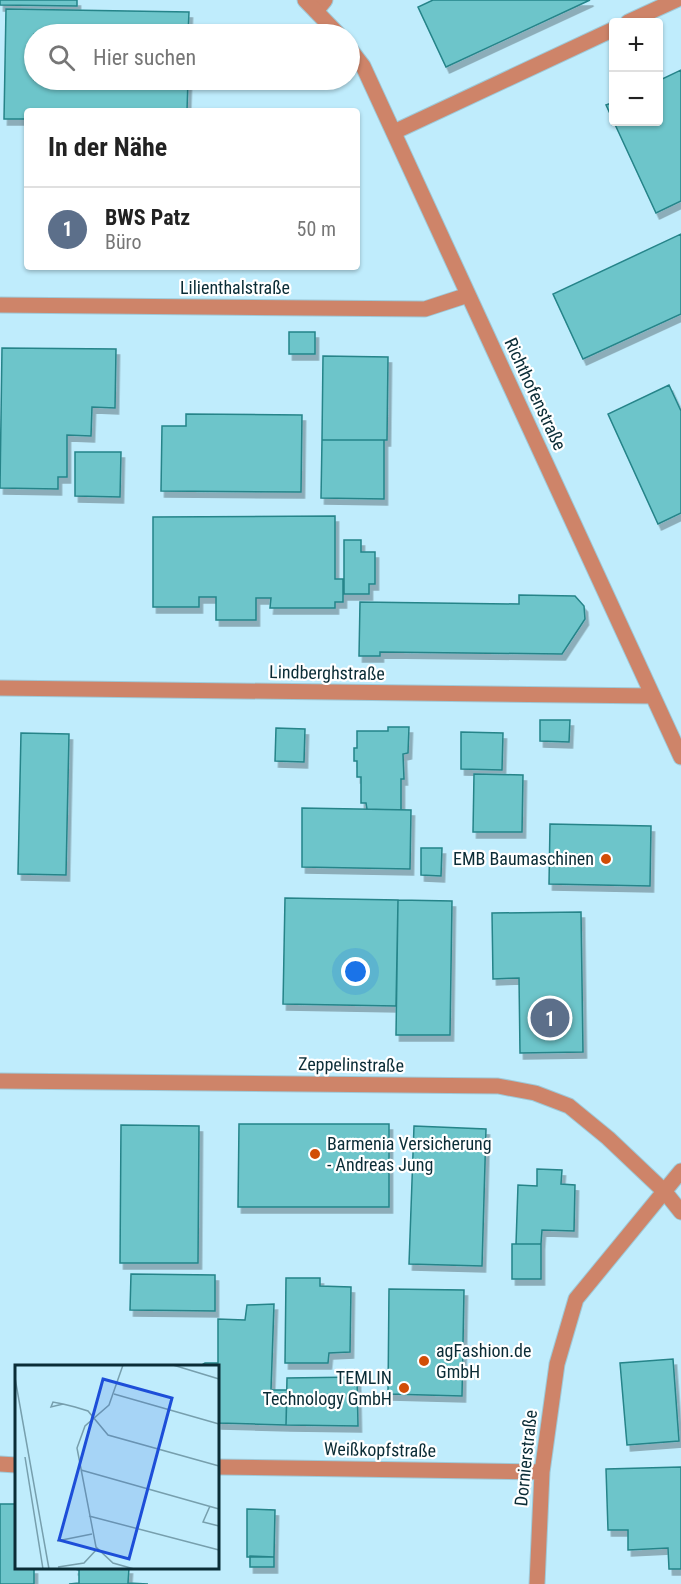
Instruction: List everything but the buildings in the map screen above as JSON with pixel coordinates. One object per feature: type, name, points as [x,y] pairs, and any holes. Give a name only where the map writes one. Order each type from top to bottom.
[{"type":"street","points":[[637,18],[676,0]]},
{"type":"street","points":[[315,4],[330,24]]},
{"type":"street","points":[[394,132],[609,31]]},
{"type":"street","name":"Richthofenstraße","points":[[360,62],[681,757]]},
{"type":"street","name":"Lilienthalstraße","points":[[0,305],[425,309],[468,295]]},
{"type":"street","name":"Lindberghstraße","points":[[0,688],[653,696]]},
{"type":"street","name":"Zeppelinstraße","points":[[0,1081],[498,1086],[535,1093],[569,1106],[608,1138],[665,1192],[681,1212]]},
{"type":"street","points":[[665,1192],[681,1171]]},
{"type":"street","name":"Dornierstraße","points":[[537,1584],[542,1472],[557,1364],[576,1299],[665,1192]]},
{"type":"street","points":[[0,1464],[15,1465]]},
{"type":"street","name":"Weißkopfstraße","points":[[219,1467],[542,1472]]},
{"type":"place","name":"EMB Baumaschinen","points":[[606,859]]},
{"type":"place","name":"BWS Patz","points":[[550,1018]]},
{"type":"place","name":"Barmenia Versicherung - Andreas Jung","points":[[315,1154]]},
{"type":"place","name":"agFashion.de GmbH","points":[[424,1361]]},
{"type":"place","name":"TEMLIN Technology GmbH","points":[[404,1388]]}]
